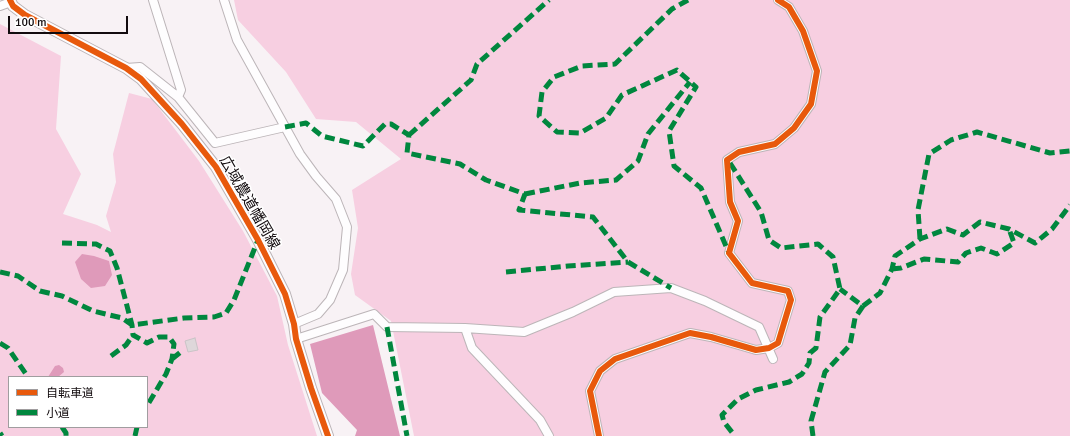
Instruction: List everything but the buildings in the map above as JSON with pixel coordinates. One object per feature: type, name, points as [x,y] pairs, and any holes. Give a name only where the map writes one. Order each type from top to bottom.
[{"type":"street","points":[[153,0],[181,90],[178,97]]},
{"type":"street","points":[[224,0],[237,40],[300,154],[316,176],[336,199],[347,227],[343,270],[330,300],[318,314],[294,324]]},
{"type":"street","points":[[599,436],[590,390],[600,371],[615,359],[690,333],[711,337],[756,350],[769,348],[778,343],[792,300],[788,291],[752,283],[729,253],[738,221],[730,202],[727,160],[739,152],[774,144],[794,128],[811,104],[817,71],[803,31],[789,7],[778,0]]},
{"type":"street","points":[[0,6],[11,1]]},
{"type":"street","name":"広域農道幡岡線","points":[[11,1],[13,6],[25,15],[126,68],[141,79],[182,124],[216,167],[258,240],[285,294],[294,324],[296,339],[328,436]]},
{"type":"street","points":[[126,68],[140,67],[178,97],[215,143],[285,127]]},
{"type":"street","points":[[296,339],[374,314],[386,327],[465,328],[524,332],[573,312],[614,292],[671,288],[705,301],[759,326],[773,359]]},
{"type":"street","points":[[465,328],[472,348],[540,420],[549,436]]},
{"type":"shaded area","points":[[234,0],[1070,0],[1070,436],[414,436],[391,321],[355,295],[351,274],[358,228],[352,190],[401,159],[356,122],[316,119],[286,72],[238,20]]},
{"type":"shaded area","points":[[0,24],[61,56],[56,129],[81,174],[63,214],[97,225],[111,232],[106,216],[116,182],[113,154],[129,93],[152,99],[199,161],[243,231],[277,296],[288,345],[317,436],[0,436]]},
{"type":"shaded area","points":[[82,254],[109,261],[112,275],[105,286],[91,288],[81,279],[75,262]]},
{"type":"shaded area","points":[[373,325],[400,436],[355,436],[357,430],[322,393],[310,344]]},
{"type":"shaded area","points":[[59,365],[63,368],[64,372],[59,376],[49,376],[55,366]]},
{"type":"marked path","points":[[409,135],[471,80],[477,64],[549,0]]},
{"type":"marked path","points":[[688,0],[672,9],[615,64],[582,66],[554,77],[542,92],[539,116],[557,132],[580,133],[606,118],[622,95],[677,70],[696,87],[669,131],[674,166],[701,188],[729,253]]},
{"type":"marked path","points":[[525,194],[580,183],[616,180],[638,161],[648,134],[690,82]]},
{"type":"marked path","points":[[285,127],[306,123],[322,136],[363,146],[385,124],[391,124],[409,135],[407,153],[460,164],[486,180],[525,194],[519,210],[593,217],[628,262],[671,288]]},
{"type":"marked path","points":[[920,239],[918,210],[929,154],[951,140],[977,132],[1050,153],[1070,151]]},
{"type":"marked path","points":[[730,163],[761,212],[769,240],[781,248],[818,244],[833,257],[840,289],[820,317],[816,348],[810,353],[809,363],[802,374],[789,382],[756,390],[738,399],[722,415],[724,422],[735,436]]},
{"type":"marked path","points":[[863,306],[880,293],[892,269],[895,256],[920,239],[947,229],[963,235],[980,222],[1009,229],[1035,243],[1052,229],[1070,205]]},
{"type":"marked path","points":[[892,269],[901,268],[924,259],[958,262],[966,253],[981,248],[997,254],[1014,243],[1009,229]]},
{"type":"marked path","points":[[0,272],[18,276],[40,291],[62,296],[93,311],[122,318],[132,325],[184,318],[214,317],[226,313],[234,300],[258,240]]},
{"type":"marked path","points":[[62,243],[96,244],[110,251],[117,268],[132,325],[133,335],[147,343],[159,337],[169,337],[174,344],[172,359],[166,374],[148,404]]},
{"type":"marked path","points":[[506,272],[628,262]]},
{"type":"marked path","points":[[813,436],[811,421],[825,372],[850,345],[855,318],[863,306],[840,289]]},
{"type":"marked path","points":[[387,327],[407,436]]},
{"type":"marked path","points":[[111,356],[126,345],[133,335]]},
{"type":"marked path","points":[[0,343],[8,348],[27,376]]},
{"type":"marked path","points":[[172,359],[182,351]]},
{"type":"marked path","points":[[63,428],[66,436]]},
{"type":"marked path","points":[[135,436],[137,428]]},
{"type":"cycle path","points":[[10,0],[13,6],[25,15],[126,68],[141,79],[182,124],[216,167],[258,240],[285,294],[294,324],[296,339],[328,436]]},
{"type":"cycle path","points":[[599,436],[590,391],[600,371],[615,359],[690,333],[711,337],[756,350],[769,348],[778,343],[791,300],[788,291],[752,283],[729,253],[738,221],[730,202],[727,160],[739,152],[775,144],[794,128],[811,104],[817,71],[803,31],[789,7],[778,0]]}]
